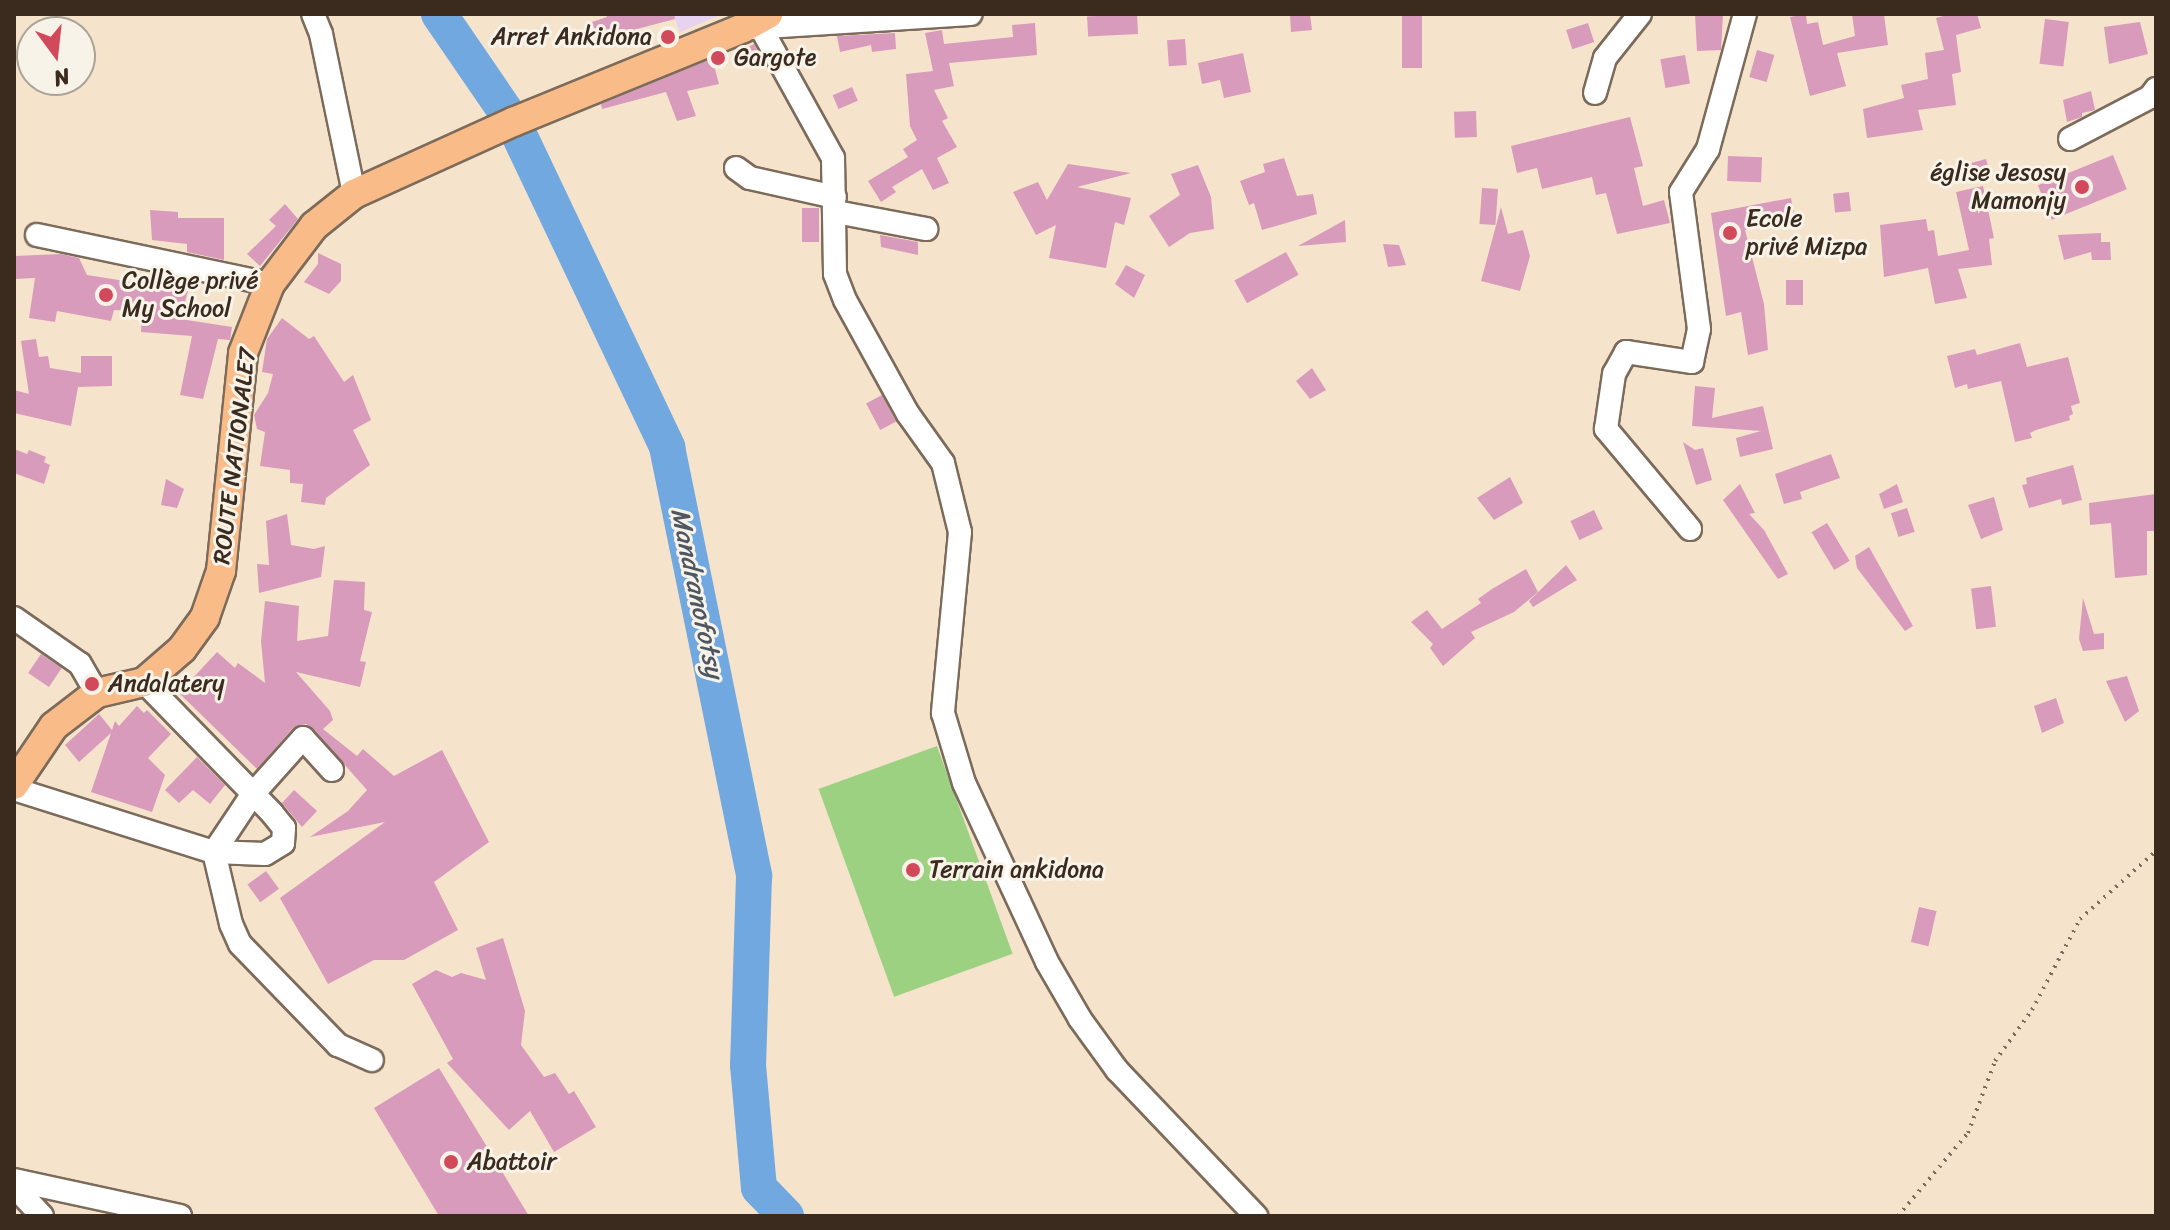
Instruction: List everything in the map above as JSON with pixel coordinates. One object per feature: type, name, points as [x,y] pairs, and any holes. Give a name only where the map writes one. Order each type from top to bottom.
[{"type":"main road","name":"ROUTE NATIONALE7","points":[[14,787],[54,726],[97,693],[144,682],[182,649],[205,617],[221,571],[243,353],[270,284],[314,226],[354,194],[513,122],[757,23]]},
{"type":"street","points":[[313,14],[321,34],[354,194]]},
{"type":"street","points":[[971,14],[757,23],[833,158],[835,274],[845,300],[908,414],[943,463],[960,532],[943,713],[964,783],[1047,962],[1080,1019],[1117,1070],[1256,1216]]},
{"type":"street","points":[[1595,93],[1605,58],[1640,14]]},
{"type":"street","points":[[1690,529],[1606,429],[1614,374],[1626,352],[1692,362],[1699,329],[1681,192],[1708,149],[1745,14]]},
{"type":"street","points":[[2070,139],[2150,97],[2156,89]]},
{"type":"street","points":[[736,168],[750,178],[926,229]]},
{"type":"street","points":[[37,235],[270,284]]},
{"type":"street","points":[[14,618],[80,664],[97,693]]},
{"type":"street","points":[[14,787],[214,852],[265,854],[283,843],[284,828],[144,682]]},
{"type":"street","points":[[332,770],[303,738],[252,795],[214,852],[231,924],[240,944],[338,1045],[372,1060]]},
{"type":"street","points":[[14,1180],[180,1216]]},
{"type":"street","points":[[14,1186],[42,1216]]},
{"type":"path","points":[[1898,1216],[1968,1133],[1995,1061],[2032,1010],[2080,919],[2156,851]]},
{"type":"shaded area","points":[[673,14],[722,14],[680,32]]},
{"type":"green space","name":"Terrain ankidona","points":[[937,746],[1013,954],[894,997],[819,789]]},
{"type":"building","points":[[606,14],[674,14],[675,19],[637,29],[638,33],[600,46],[592,22],[607,17]]},
{"type":"building","points":[[1137,14],[1138,34],[1088,37],[1087,17]]},
{"type":"building","points":[[1290,14],[1310,14],[1312,30],[1291,32]]},
{"type":"building","points":[[1402,14],[1422,14],[1422,68],[1402,68]]},
{"type":"building","points":[[1695,14],[1723,14],[1721,50],[1697,51]]},
{"type":"building","points":[[1806,14],[1807,24],[1818,22],[1823,45],[1855,36],[1852,14],[1884,14],[1888,45],[1837,53],[1846,86],[1810,96],[1790,17]]},
{"type":"building","points":[[1951,14],[1977,14],[1981,28],[1956,35],[1961,72],[1952,74],[1956,105],[1918,110],[1923,130],[1867,138],[1863,109],[1904,98],[1901,85],[1928,79],[1925,53],[1944,50],[1936,18]]},
{"type":"building","points":[[2045,19],[2069,22],[2063,67],[2040,64]]},
{"type":"building","points":[[2140,22],[2148,54],[2109,64],[2104,27]]},
{"type":"building","points":[[1035,23],[1037,55],[949,63],[954,86],[934,90],[948,118],[942,121],[957,147],[937,158],[949,183],[933,190],[922,169],[892,187],[896,192],[881,202],[868,181],[908,157],[903,149],[917,140],[910,126],[906,74],[933,71],[925,33],[942,30],[944,44],[1013,37],[1012,25]]},
{"type":"building","points":[[1588,23],[1594,42],[1572,49],[1566,30]]},
{"type":"building","points":[[895,33],[896,49],[872,52],[871,45],[840,52],[837,36]]},
{"type":"building","points":[[1185,39],[1187,65],[1169,66],[1167,40]]},
{"type":"building","points":[[754,44],[763,61],[751,67],[743,50]]},
{"type":"building","points":[[1757,50],[1774,55],[1767,82],[1749,77]]},
{"type":"building","points":[[1243,53],[1251,92],[1224,98],[1220,80],[1202,84],[1198,63]]},
{"type":"building","points":[[723,54],[727,65],[715,69],[719,84],[687,91],[696,116],[677,121],[666,92],[602,109],[601,104]]},
{"type":"building","points":[[1685,55],[1690,84],[1665,88],[1660,59]]},
{"type":"building","points":[[852,87],[858,101],[839,109],[833,95]]},
{"type":"building","points":[[2091,91],[2095,110],[2067,122],[2063,100]]},
{"type":"building","points":[[1476,111],[1477,137],[1455,138],[1454,112]]},
{"type":"building","points":[[1630,117],[1643,166],[1634,168],[1643,206],[1664,200],[1670,223],[1617,234],[1606,193],[1596,195],[1592,177],[1542,189],[1537,168],[1517,173],[1511,146]]},
{"type":"building","name":"église Jesosy Mamonjy","points":[[2113,155],[2127,189],[2052,220],[2038,185]]},
{"type":"building","points":[[1728,156],[1762,157],[1761,182],[1727,181]]},
{"type":"building","points":[[1284,158],[1297,196],[1313,194],[1317,214],[1262,230],[1254,203],[1249,205],[1240,181],[1265,172],[1263,164]]},
{"type":"building","points":[[1986,159],[1990,174],[1973,179],[1969,164]]},
{"type":"building","points":[[1068,164],[1131,173],[1077,187],[1131,198],[1124,225],[1115,222],[1106,268],[1049,258],[1056,225],[1036,235],[1013,192],[1038,182],[1047,200]]},
{"type":"building","points":[[1198,165],[1211,197],[1214,229],[1190,233],[1169,247],[1149,216],[1180,195],[1171,174]]},
{"type":"building","points":[[1983,186],[1994,238],[1989,239],[1992,265],[1958,269],[1967,298],[1935,304],[1928,268],[1884,277],[1880,225],[1926,219],[1928,231],[1934,230],[1938,256],[1969,250],[1956,192]]},
{"type":"building","points":[[1482,188],[1498,189],[1495,225],[1479,224]]},
{"type":"building","points":[[1849,192],[1851,211],[1835,213],[1833,194]]},
{"type":"building","points":[[1791,198],[1795,219],[1745,230],[1764,304],[1768,350],[1748,355],[1741,312],[1726,316],[1711,213]]},
{"type":"building","points":[[285,204],[298,219],[260,266],[247,254],[276,226],[269,220]]},
{"type":"building","points":[[1501,207],[1508,234],[1523,230],[1530,256],[1520,291],[1481,281]]},
{"type":"building","points":[[802,208],[819,208],[819,242],[802,242]]},
{"type":"building","points":[[150,210],[178,212],[178,218],[224,218],[224,260],[187,252],[187,244],[152,240]]},
{"type":"building","points":[[1345,220],[1346,242],[1298,246]]},
{"type":"building","points":[[2101,233],[2101,242],[2110,242],[2111,260],[2092,260],[2091,252],[2064,260],[2058,235]]},
{"type":"building","points":[[880,235],[918,242],[918,255],[881,247]]},
{"type":"building","points":[[1383,244],[1399,245],[1406,265],[1388,267]]},
{"type":"building","points":[[1286,252],[1299,275],[1247,303],[1234,281]]},
{"type":"building","points":[[318,253],[341,264],[341,281],[329,294],[304,282],[318,264]]},
{"type":"building","points":[[61,254],[79,258],[87,275],[188,291],[180,319],[232,327],[230,340],[218,339],[203,399],[180,395],[192,336],[141,332],[142,311],[114,310],[111,321],[57,311],[55,322],[29,318],[35,278],[14,279],[14,256]]},
{"type":"building","points":[[1126,265],[1145,275],[1134,298],[1115,284]]},
{"type":"building","points":[[1786,280],[1803,280],[1803,305],[1786,305]]},
{"type":"building","points":[[282,318],[309,339],[314,336],[344,382],[353,375],[371,420],[353,430],[370,465],[326,498],[325,505],[301,502],[303,484],[290,483],[290,470],[260,466],[265,432],[257,429],[254,415],[268,393],[273,374],[262,372],[267,339]]},
{"type":"building","points":[[36,339],[39,357],[48,356],[50,368],[81,373],[81,356],[112,356],[112,386],[78,387],[71,426],[14,413],[14,390],[29,394],[21,341]]},
{"type":"building","points":[[2020,343],[2027,367],[2068,357],[2080,403],[2071,406],[2073,414],[2069,416],[2070,420],[2036,430],[2030,433],[2032,438],[2015,442],[2001,381],[1968,389],[1967,384],[1955,388],[1947,356],[1975,349],[1977,355]]},
{"type":"building","points":[[1312,368],[1326,390],[1310,399],[1296,381]]},
{"type":"building","points":[[1695,386],[1715,388],[1712,418],[1763,406],[1773,449],[1740,457],[1736,438],[1761,431],[1692,426]]},
{"type":"building","points":[[882,395],[896,421],[880,430],[866,403]]},
{"type":"building","points":[[1683,442],[1695,450],[1703,448],[1712,480],[1696,485]]},
{"type":"building","points":[[14,449],[27,454],[29,450],[46,457],[44,462],[50,465],[44,484],[14,473]]},
{"type":"building","points":[[1831,454],[1840,478],[1800,492],[1802,499],[1784,504],[1775,474]]},
{"type":"building","points":[[2073,465],[2082,500],[2062,505],[2061,499],[2029,508],[2022,485],[2027,484],[2026,478]]},
{"type":"building","points":[[1510,477],[1523,503],[1494,520],[1477,498]]},
{"type":"building","points":[[166,479],[184,489],[177,508],[161,505]]},
{"type":"building","points":[[1740,484],[1755,513],[1749,514],[1764,530],[1788,574],[1778,579],[1723,500]]},
{"type":"building","points":[[1897,484],[1903,502],[1884,509],[1879,494]]},
{"type":"building","points":[[2156,494],[2156,531],[2147,531],[2147,575],[2115,578],[2111,523],[2090,525],[2089,503]]},
{"type":"building","points":[[1994,497],[2003,530],[1981,539],[1968,505]]},
{"type":"building","points":[[1907,508],[1915,532],[1899,537],[1891,513]]},
{"type":"building","points":[[1594,510],[1603,529],[1579,540],[1570,521]]},
{"type":"building","points":[[287,514],[291,545],[314,549],[325,546],[321,577],[259,593],[257,564],[269,565],[266,521]]},
{"type":"building","points":[[1827,523],[1850,561],[1834,570],[1812,532]]},
{"type":"building","points":[[1869,547],[1913,626],[1905,631],[1857,568],[1855,556]]},
{"type":"building","points":[[1566,565],[1577,580],[1533,607],[1529,601]]},
{"type":"building","points":[[1526,569],[1538,592],[1514,612],[1471,632],[1475,638],[1443,666],[1430,648],[1433,644],[1411,622],[1427,610],[1442,629],[1481,603],[1478,599],[1492,589]]},
{"type":"building","points":[[334,580],[365,582],[364,610],[372,612],[360,661],[366,662],[360,687],[296,672],[330,711],[333,720],[323,729],[357,756],[363,749],[394,776],[442,750],[489,842],[434,882],[458,930],[404,960],[374,960],[328,984],[280,898],[385,822],[310,837],[348,811],[367,790],[313,729],[306,724],[293,728],[257,769],[179,693],[217,652],[235,668],[238,663],[265,683],[261,641],[265,601],[299,606],[297,641],[328,636]]},
{"type":"building","points":[[1991,586],[1996,627],[1976,629],[1971,588]]},
{"type":"building","points":[[2083,598],[2094,634],[2104,633],[2104,649],[2083,651],[2079,639]]},
{"type":"building","points":[[41,654],[62,668],[49,687],[28,673]]},
{"type":"building","points":[[2127,676],[2139,711],[2125,722],[2106,681]]},
{"type":"building","points":[[2056,698],[2064,723],[2042,733],[2034,706]]},
{"type":"building","points":[[137,706],[144,713],[147,710],[171,734],[148,758],[165,775],[152,812],[91,792],[111,733],[79,762],[65,745],[99,714],[112,730],[115,721],[119,726]]},
{"type":"building","points":[[197,757],[225,785],[210,804],[193,790],[179,803],[165,790]]},
{"type":"building","points":[[294,790],[317,811],[302,827],[282,803]]},
{"type":"building","points":[[266,871],[279,889],[260,902],[247,885]]},
{"type":"building","points":[[1919,907],[1937,911],[1928,946],[1911,942]]},
{"type":"building","points":[[503,938],[525,1011],[521,1045],[544,1077],[555,1073],[569,1094],[574,1091],[596,1127],[554,1152],[530,1111],[509,1130],[447,1063],[453,1059],[412,984],[436,970],[452,977],[461,973],[486,980],[476,948]]},
{"type":"building","name":"Abattoir","points":[[439,1068],[529,1216],[439,1216],[374,1108]]},
{"type":"waterway","name":"Mandranofotsy","points":[[439,14],[513,122],[667,447],[754,876],[748,1065],[759,1188],[786,1216]]},
{"type":"place","name":"Arret Ankidona","points":[[668,37]]},
{"type":"place","name":"Gargote","points":[[718,58]]},
{"type":"place","name":"église Jesosy Mamonjy","points":[[2082,187]]},
{"type":"place","name":"Ecole privé Mizpa","points":[[1730,233]]},
{"type":"place","name":"Collège privé My School","points":[[106,295]]},
{"type":"place","name":"Andalatery","points":[[92,684]]},
{"type":"place","name":"Terrain ankidona","points":[[913,870]]},
{"type":"place","name":"Abattoir","points":[[451,1162]]}]
